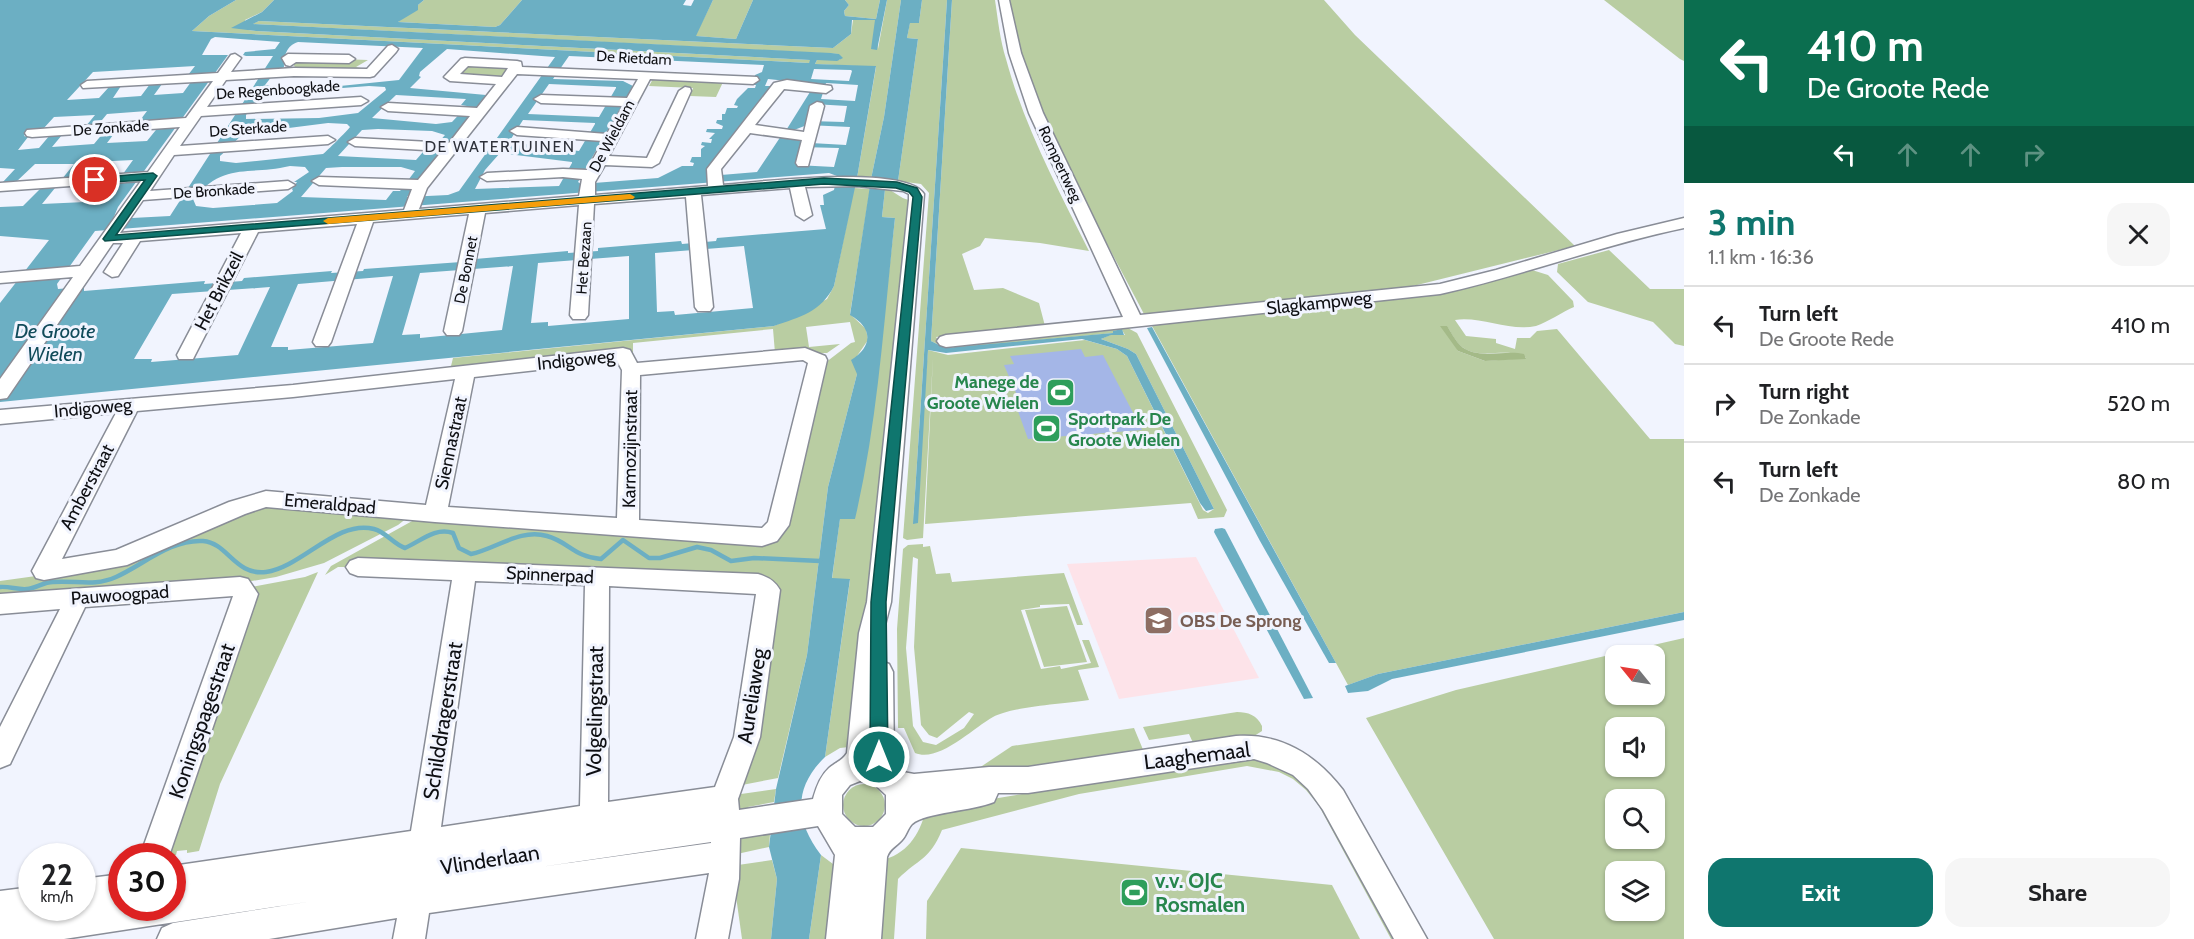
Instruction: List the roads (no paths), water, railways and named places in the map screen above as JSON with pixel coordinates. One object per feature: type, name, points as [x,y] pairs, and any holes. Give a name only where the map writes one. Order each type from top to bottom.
[{"type":"street","name":"Rompertweg","points":[[1004,0],[1015,53],[1036,113],[1134,322]]},
{"type":"street","points":[[87,85],[294,72],[370,73],[392,49]]},
{"type":"street","name":"De Zonkade","points":[[0,393],[79,277],[139,196],[149,176],[170,151],[219,77],[235,58]]},
{"type":"street","name":"De Rietdam","points":[[505,81],[450,77],[465,62],[517,65],[514,69],[543,71],[753,80]]},
{"type":"street","points":[[115,229],[135,237],[367,218],[413,195],[450,147],[472,112],[505,81],[514,69]]},
{"type":"street","name":"De Wieldam","points":[[588,185],[609,137],[646,75]]},
{"type":"street","points":[[715,182],[746,128],[778,84],[819,88]]},
{"type":"street","points":[[599,160],[652,163],[686,91]]},
{"type":"street","points":[[541,99],[628,102]]},
{"type":"street","name":"De Regenboogkade","points":[[191,119],[238,109],[361,101]]},
{"type":"street","points":[[388,107],[472,112]]},
{"type":"street","name":"De Zonkade","points":[[32,133],[158,125],[191,119]]},
{"type":"street","points":[[746,128],[811,130],[803,163]]},
{"type":"street","points":[[517,131],[609,137]]},
{"type":"street","name":"De Sterkade","points":[[170,151],[328,140]]},
{"type":"street","points":[[355,142],[450,147]]},
{"type":"street","points":[[497,164],[563,174],[588,185]]},
{"type":"street","points":[[487,177],[563,174]]},
{"type":"street","points":[[0,187],[149,176]]},
{"type":"street","points":[[319,181],[413,195],[478,209],[588,185],[693,192],[715,182],[797,184],[830,181],[886,184],[915,191],[918,197],[879,602],[879,757],[901,799],[901,815],[892,830],[878,840],[860,842],[825,820]]},
{"type":"street","points":[[797,184],[804,215]]},
{"type":"street","name":"De Bronkade","points":[[139,196],[288,185]]},
{"type":"street","name":"Het Bezaan","points":[[579,315],[585,255],[588,185]]},
{"type":"street","points":[[693,192],[704,307]]},
{"type":"street","name":"De Bonnet","points":[[453,331],[478,209]]},
{"type":"street","points":[[322,342],[367,218]]},
{"type":"street","name":"Slagkampweg","points":[[946,341],[1440,289],[1496,277],[1656,229],[1684,223]]},
{"type":"street","name":"Het Brikzeil","points":[[186,355],[252,227]]},
{"type":"street","points":[[112,272],[135,237]]},
{"type":"street","points":[[0,278],[79,277]]},
{"type":"street","name":"Indigoweg","points":[[0,417],[293,391],[623,354],[631,370],[805,354],[819,360],[786,499],[775,530],[762,537],[628,527]]},
{"type":"street","name":"Karmozijnstraat","points":[[628,527],[631,370]]},
{"type":"street","name":"Siennastraat","points":[[435,514],[466,372]]},
{"type":"street","name":"Amberstraat","points":[[44,571],[131,404]]},
{"type":"street","name":"Emeraldpad","points":[[44,571],[119,560],[237,508],[266,499],[435,514],[628,527]]},
{"type":"street","name":"Spinnerpad","points":[[357,567],[742,583]]},
{"type":"street","name":"Schilddragerstraat","points":[[409,939],[465,571]]},
{"type":"street","name":"Volgelingstraat","points":[[592,875],[597,578]]},
{"type":"street","name":"Aureliaweg","points":[[729,826],[747,737],[768,590],[758,583],[742,583]]},
{"type":"street","name":"Pauwoogpad","points":[[0,604],[240,586]]},
{"type":"street","name":"Koningspagestraat","points":[[160,843],[246,594],[240,586]]},
{"type":"street","points":[[0,755],[78,598]]},
{"type":"street","points":[[852,770],[860,754],[872,633],[879,602]]},
{"type":"street","name":"Laaghemaal","points":[[901,815],[918,806],[992,791],[1028,780],[1236,748],[1262,749],[1290,758],[1318,780],[1333,800],[1411,939]]},
{"type":"street","points":[[842,939],[850,855],[825,820],[826,800],[834,781],[852,770],[862,768],[889,779]]},
{"type":"street","name":"Laaghemaal","points":[[889,779],[914,788],[989,780],[1028,780]]},
{"type":"street","name":"Vlinderlaan","points":[[173,939],[211,936],[420,872],[594,832],[825,820]]},
{"type":"street","points":[[712,939],[724,879],[729,826]]},
{"type":"street","name":"Vlinderlaan","points":[[186,880],[420,872],[592,875],[729,826]]},
{"type":"street","points":[[865,939],[872,857],[878,840]]},
{"type":"street","name":"Vlinderlaan","points":[[186,905],[420,872]]},
{"type":"street","points":[[211,936],[220,900]]},
{"type":"street","points":[[0,906],[18,904]]},
{"type":"street","name":"Vlinderlaan","points":[[0,933],[108,908]]},
{"type":"water","name":"De Groote Wielen","points":[[0,0],[236,0],[209,16],[192,31],[809,63],[810,60],[231,28],[262,12],[274,0],[424,0],[418,5],[418,10],[398,22],[495,27],[500,25],[522,0],[686,0],[683,5],[691,6],[694,0],[713,0],[696,36],[736,39],[753,0],[845,0],[849,5],[844,11],[845,16],[876,19],[880,0],[887,0],[877,50],[871,49],[875,20],[852,20],[851,34],[833,48],[259,21],[253,24],[831,53],[839,54],[843,58],[837,61],[817,60],[815,64],[876,66],[857,178],[834,286],[829,295],[816,308],[774,326],[0,402],[0,303],[49,240],[0,236],[0,207],[23,206],[40,189],[55,188],[42,204],[85,202],[99,187],[115,185],[133,160],[92,162],[77,178],[62,179],[74,164],[35,164],[16,182],[2,183],[15,169],[0,168]],"holes":[[[215,37],[280,42],[275,49],[245,52],[243,55],[273,56],[170,216],[113,219],[118,207],[228,55],[202,55],[211,39]],[[298,42],[423,48],[399,80],[340,86],[265,85],[276,71],[284,67],[288,49]],[[447,49],[555,57],[459,191],[448,195],[407,197],[486,95],[410,88],[421,77],[420,72]],[[569,56],[764,65],[762,72],[755,75],[752,85],[756,85],[755,88],[748,88],[737,99],[734,105],[738,106],[737,108],[727,108],[725,114],[722,114],[722,120],[717,120],[716,123],[723,126],[722,129],[707,129],[706,132],[715,133],[709,139],[712,139],[711,143],[702,142],[701,145],[705,146],[701,149],[701,157],[692,157],[690,162],[694,163],[693,166],[682,166],[658,178],[581,184],[578,182],[633,86],[623,81],[553,79]],[[195,66],[188,75],[196,75],[183,93],[154,95],[162,84],[150,84],[141,96],[113,98],[121,86],[109,87],[99,98],[67,100],[93,72]],[[814,69],[852,71],[849,81],[811,79]],[[768,79],[815,84],[785,132],[807,125],[850,127],[846,145],[811,143],[781,136],[757,172],[721,175],[711,170],[771,86],[765,86]],[[826,83],[858,85],[855,101],[821,99]],[[549,84],[616,87],[599,117],[528,114]],[[369,86],[385,87],[386,90],[358,113],[319,118],[246,119],[253,105],[265,96],[276,93]],[[396,95],[466,99],[461,105],[467,106],[452,122],[436,124],[372,118]],[[813,104],[847,106],[844,122],[809,121]],[[147,111],[138,123],[164,120],[147,141],[107,143],[116,131],[104,132],[94,144],[52,147],[62,135],[50,135],[39,148],[18,150],[28,137],[24,136],[28,131],[43,129],[54,117],[95,115],[86,126],[97,126],[107,114]],[[523,120],[595,123],[579,151],[509,142]],[[328,123],[347,124],[350,127],[323,154],[236,163],[220,161],[220,156],[242,135],[253,131]],[[362,130],[432,131],[445,135],[430,152],[423,152],[416,160],[338,156]],[[801,147],[839,148],[834,167],[796,165]],[[500,153],[572,163],[559,186],[475,189],[485,170]],[[290,166],[305,167],[309,172],[294,182],[297,182],[293,191],[277,203],[213,208],[196,206],[193,199],[205,187],[216,179],[238,172]],[[401,167],[415,171],[400,191],[393,191],[386,200],[301,197],[326,168]],[[829,173],[837,176],[834,190],[823,195],[824,205],[820,205],[826,229],[717,238],[716,241],[682,244],[681,241],[598,248],[598,251],[568,253],[568,251],[364,269],[363,271],[331,273],[332,271],[244,278],[242,281],[204,284],[205,281],[84,291],[84,287],[58,289],[57,284],[95,231]],[[744,246],[753,308],[675,315],[674,311],[657,312],[655,253]],[[629,256],[629,319],[548,326],[548,322],[531,323],[538,263]],[[513,266],[502,330],[420,338],[420,334],[402,335],[420,273]],[[393,276],[373,343],[288,350],[288,347],[271,347],[298,284]],[[270,287],[238,355],[151,362],[152,359],[134,359],[172,294]]]},
{"type":"water","points":[[901,0],[922,0],[919,23],[910,23],[907,38],[918,39],[898,181],[886,180],[882,217],[895,218],[875,407],[855,519],[840,519],[832,578],[850,579],[825,757],[807,781],[801,805],[806,830],[821,855],[809,939],[771,939],[777,879],[769,847],[776,789],[807,655],[828,487],[857,374],[851,360],[863,349],[867,337],[863,326],[850,315],[871,179],[884,117]]},
{"type":"water","points":[[947,0],[952,0],[931,341],[945,348],[1113,333],[1113,331],[1122,329],[1124,335],[1111,335],[1101,339],[1136,354],[1214,509],[1206,511],[1200,503],[1127,356],[1117,349],[1082,339],[946,353],[928,350],[918,523],[913,524]]},
{"type":"water","points":[[1152,327],[1336,663],[1329,663],[1260,541],[1147,328]]},
{"type":"water","points":[[1215,529],[1225,529],[1313,698],[1304,699],[1214,532]]},
{"type":"water","points":[[1684,612],[1684,620],[1392,679],[1368,691],[1348,693],[1345,686],[1378,674]]},
{"type":"waterway","points":[[0,587],[27,589],[50,582],[100,582],[116,577],[169,548],[191,541],[212,543],[247,569],[266,572],[293,562],[333,537],[360,528],[374,529],[405,548],[434,533],[453,533],[459,548],[471,554],[518,537],[537,534],[555,539],[584,555],[601,559],[623,540],[649,558],[660,558],[697,547],[711,550],[731,561],[754,558],[820,561]]},
{"type":"place","name":"Manege de Groote Wielen","points":[[1060,392]]},
{"type":"place","name":"Sportpark De Groote Wielen","points":[[1047,429]]},
{"type":"place","name":"OBS De Sprong","points":[[1159,621]]},
{"type":"place","name":"v.v. OJC Rosmalen","points":[[1134,893]]},
{"type":"district","name":"DE WATERTUINEN","points":[[500,146]]}]
